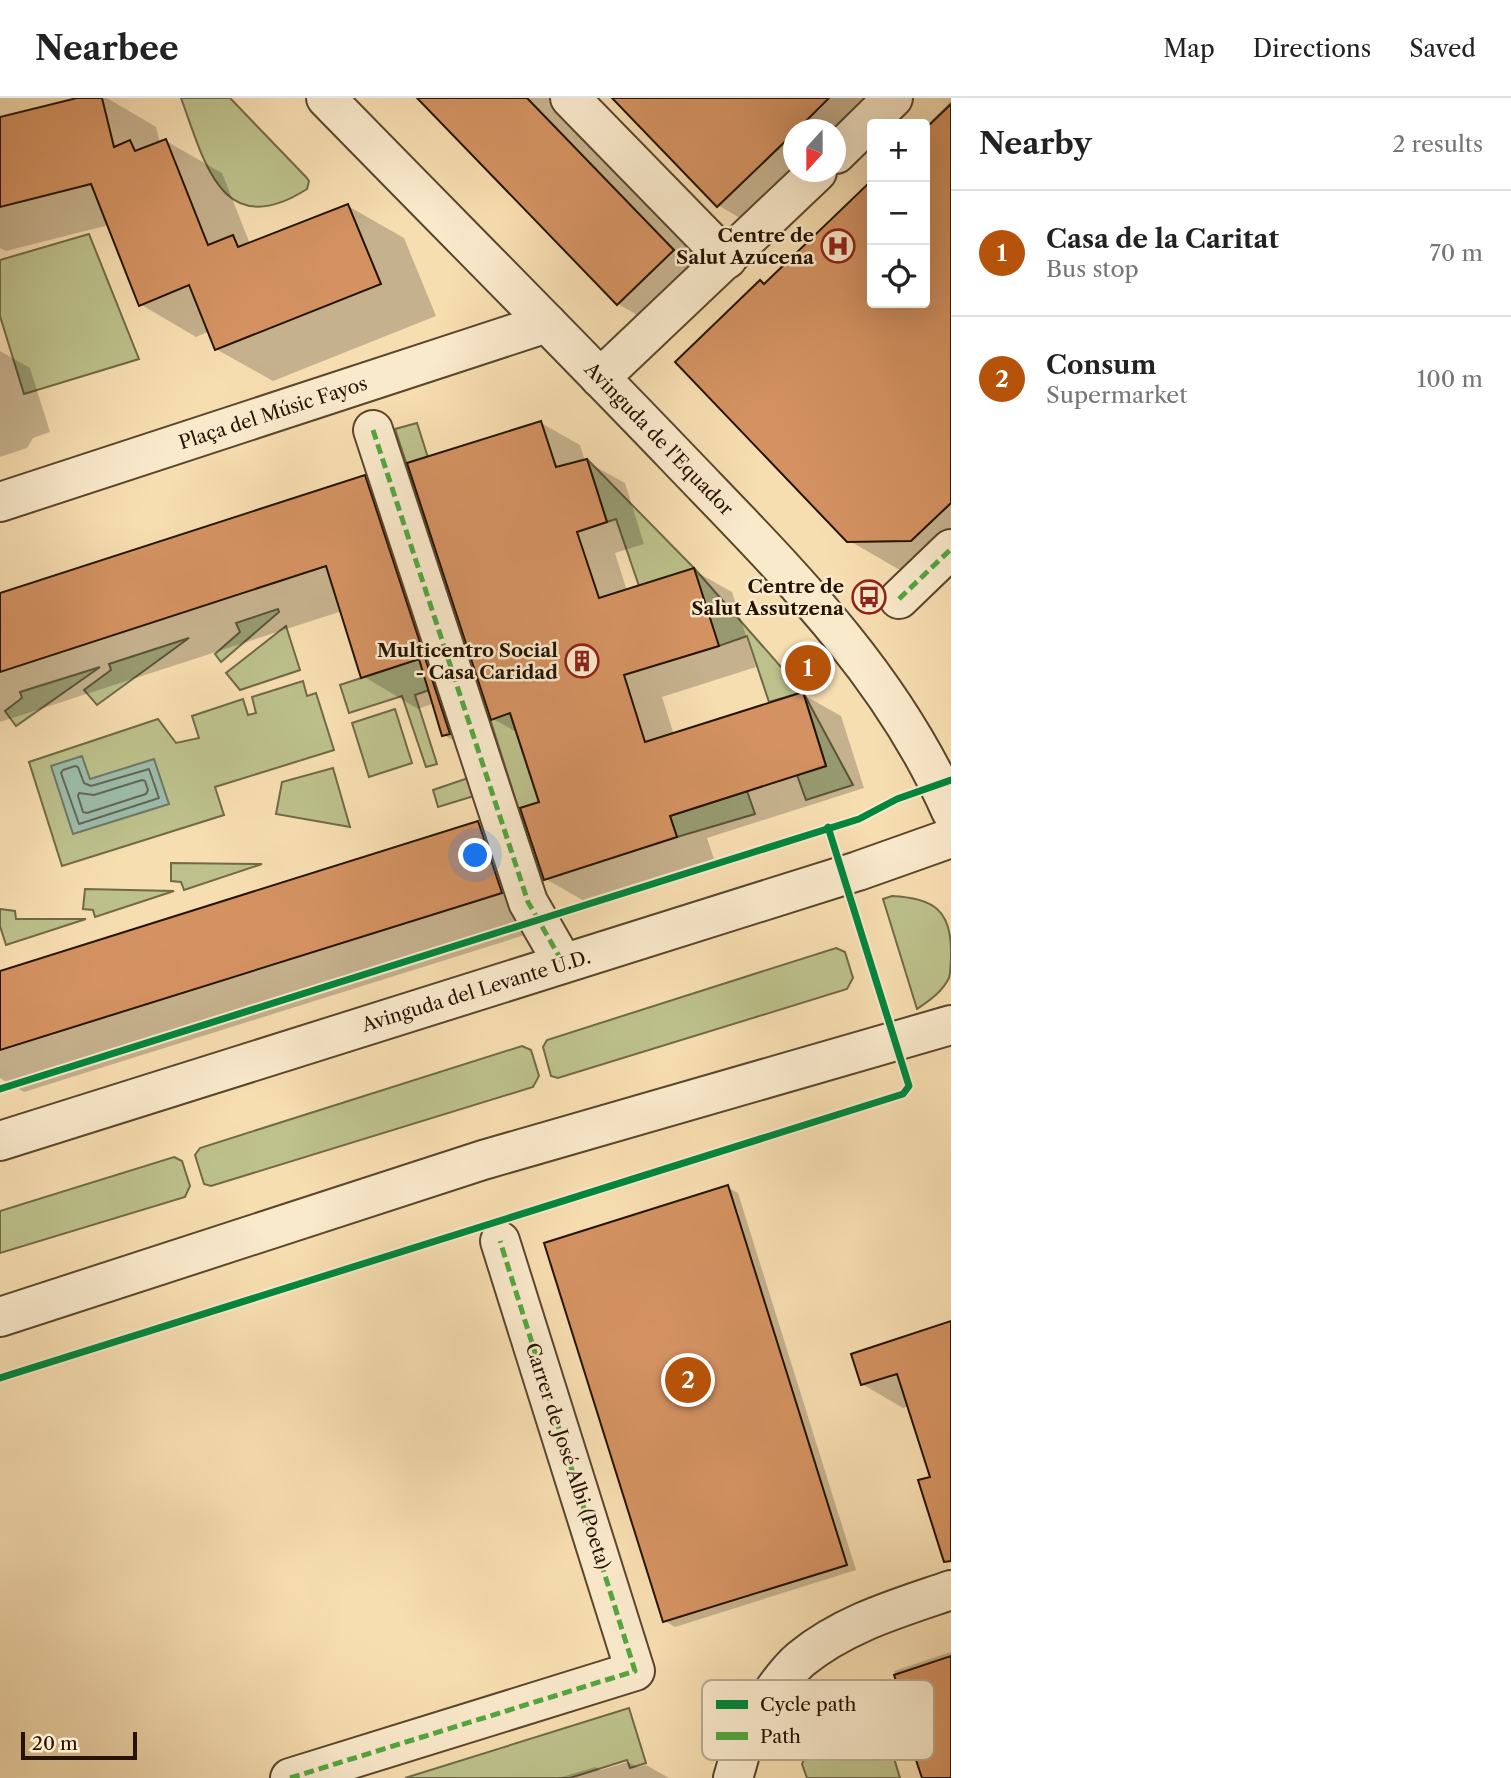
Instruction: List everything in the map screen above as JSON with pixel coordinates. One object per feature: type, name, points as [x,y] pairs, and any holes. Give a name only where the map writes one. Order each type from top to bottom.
[{"type":"street","name":"Avinguda de l'Equador","points":[[326,98],[792,578],[851,645],[918,743],[951,811]]},
{"type":"street","points":[[570,98],[727,259]]},
{"type":"street","points":[[846,143],[893,98]]},
{"type":"street","points":[[600,378],[807,182]]},
{"type":"street","name":"Plaça del Músic Fayos","points":[[0,502],[547,323]]},
{"type":"street","points":[[373,430],[528,902],[563,963]]},
{"type":"street","points":[[899,599],[951,548]]},
{"type":"street","name":"Avinguda del Levante U.D.","points":[[0,1141],[858,871],[951,838]]},
{"type":"street","points":[[0,1317],[483,1160],[951,1025]]},
{"type":"street","name":"Carrer de José Albi (Poeta)","points":[[290,1778],[635,1671],[500,1241]]},
{"type":"street","points":[[784,1680],[800,1660],[839,1633],[875,1616],[951,1590]]},
{"type":"street","points":[[733,1778],[739,1760]]},
{"type":"green space","points":[[181,98],[230,98],[306,177],[309,181],[307,189],[278,203],[254,207],[235,201],[220,187],[208,169]]},
{"type":"green space","points":[[89,234],[139,359],[24,394],[0,316],[0,260]]},
{"type":"green space","points":[[417,423],[478,615],[459,622],[395,429]]},
{"type":"green space","points":[[587,459],[694,568],[803,692],[769,702],[747,636],[719,646],[639,586],[616,519],[607,522]]},
{"type":"green space","points":[[278,609],[279,612],[221,662],[215,654],[240,632],[236,623]]},
{"type":"green space","points":[[286,626],[300,670],[240,690],[226,673]]},
{"type":"green space","points":[[189,638],[97,705],[84,690],[111,670],[109,664]]},
{"type":"green space","points":[[431,655],[441,686],[415,695],[437,764],[426,767],[402,696],[349,713],[340,685]]},
{"type":"green space","points":[[100,667],[16,726],[5,711],[22,698],[20,692]]},
{"type":"green space","points":[[303,681],[307,696],[316,693],[334,750],[215,787],[224,815],[62,866],[29,762],[158,719],[176,743],[199,738],[192,716],[243,699],[248,715],[256,713],[252,697]]},
{"type":"green space","points":[[803,692],[853,785],[806,800],[797,775],[826,766]]},
{"type":"green space","points":[[395,709],[412,763],[369,777],[352,723]]},
{"type":"green space","points":[[510,713],[562,874],[541,880],[490,719]]},
{"type":"green space","points":[[333,768],[350,827],[276,814],[282,782]]},
{"type":"green space","points":[[471,777],[477,795],[438,807],[433,790]]},
{"type":"green space","points":[[747,791],[755,814],[677,837],[670,816]]},
{"type":"green space","points":[[171,863],[262,864],[184,890],[181,882],[171,881]]},
{"type":"green space","points":[[85,889],[174,891],[95,917],[93,910],[83,909]]},
{"type":"green space","points":[[892,896],[918,900],[936,908],[943,916],[950,937],[949,978],[939,992],[917,1009],[883,899]]},
{"type":"green space","points":[[0,909],[15,911],[16,919],[86,919],[6,945],[0,926]]},
{"type":"green space","points":[[836,948],[845,952],[853,978],[847,989],[558,1078],[551,1076],[543,1047],[547,1040]]},
{"type":"green space","points":[[522,1046],[531,1050],[539,1076],[533,1087],[211,1186],[204,1184],[195,1155],[200,1148]]},
{"type":"green space","points":[[174,1157],[182,1161],[190,1186],[185,1197],[0,1253],[0,1211]]},
{"type":"green space","points":[[629,1708],[646,1763],[630,1768],[627,1760],[570,1778],[405,1778]]},
{"type":"green space","points":[[804,1760],[895,1760],[900,1778],[807,1778],[802,1764]]},
{"type":"water","points":[[82,756],[90,779],[154,759],[169,804],[73,834],[51,766]]},
{"type":"building","points":[[77,98],[102,98],[114,147],[130,140],[135,151],[166,139],[208,245],[233,235],[238,247],[348,204],[381,284],[215,350],[189,285],[139,306],[91,184],[0,207],[0,117]]},
{"type":"building","points":[[417,98],[527,98],[674,250],[617,305]]},
{"type":"building","points":[[612,98],[829,98],[808,119],[783,119],[783,144],[717,207]]},
{"type":"building","points":[[951,104],[951,503],[911,541],[847,542],[675,362],[760,280],[764,284],[867,185],[867,308],[930,308],[930,124]]},
{"type":"building","name":"Multicentro Social - Casa Caridad","points":[[541,421],[556,467],[587,459],[607,522],[577,532],[599,598],[694,568],[719,646],[624,675],[645,742],[803,692],[826,766],[670,816],[677,837],[544,880],[520,808],[539,802],[510,713],[491,720],[407,463]]},
{"type":"building","points":[[365,475],[450,734],[442,736],[419,659],[361,678],[326,566],[0,672],[0,593]]},
{"type":"building","points":[[478,821],[502,893],[0,1050],[0,971]]},
{"type":"building","points":[[728,1185],[847,1565],[663,1622],[544,1243]]},
{"type":"building","points":[[951,1321],[951,1561],[944,1562],[918,1480],[930,1477],[897,1374],[861,1385],[851,1354]]},
{"type":"building","points":[[951,1656],[951,1778],[922,1778],[916,1760],[934,1760],[934,1680],[896,1680],[894,1675]]},
{"type":"marked path","points":[[373,430],[528,902],[563,963]]},
{"type":"marked path","points":[[899,599],[951,549]]},
{"type":"marked path","points":[[290,1778],[635,1671],[500,1241]]},
{"type":"cycle path","points":[[0,1089],[859,819],[897,799],[951,780]]},
{"type":"cycle path","points":[[0,1378],[903,1094],[909,1086],[828,827]]},
{"type":"place","name":"Centre de Salut Azucena","points":[[838,246]]},
{"type":"place","name":"Centre de Salut Assutzena","points":[[869,597]]},
{"type":"place","name":"Multicentro Social - Casa Caridad","points":[[582,661]]},
{"type":"place","name":"Casa de la Caritat","points":[[808,668]]},
{"type":"place","name":"Consum","points":[[688,1380]]}]
